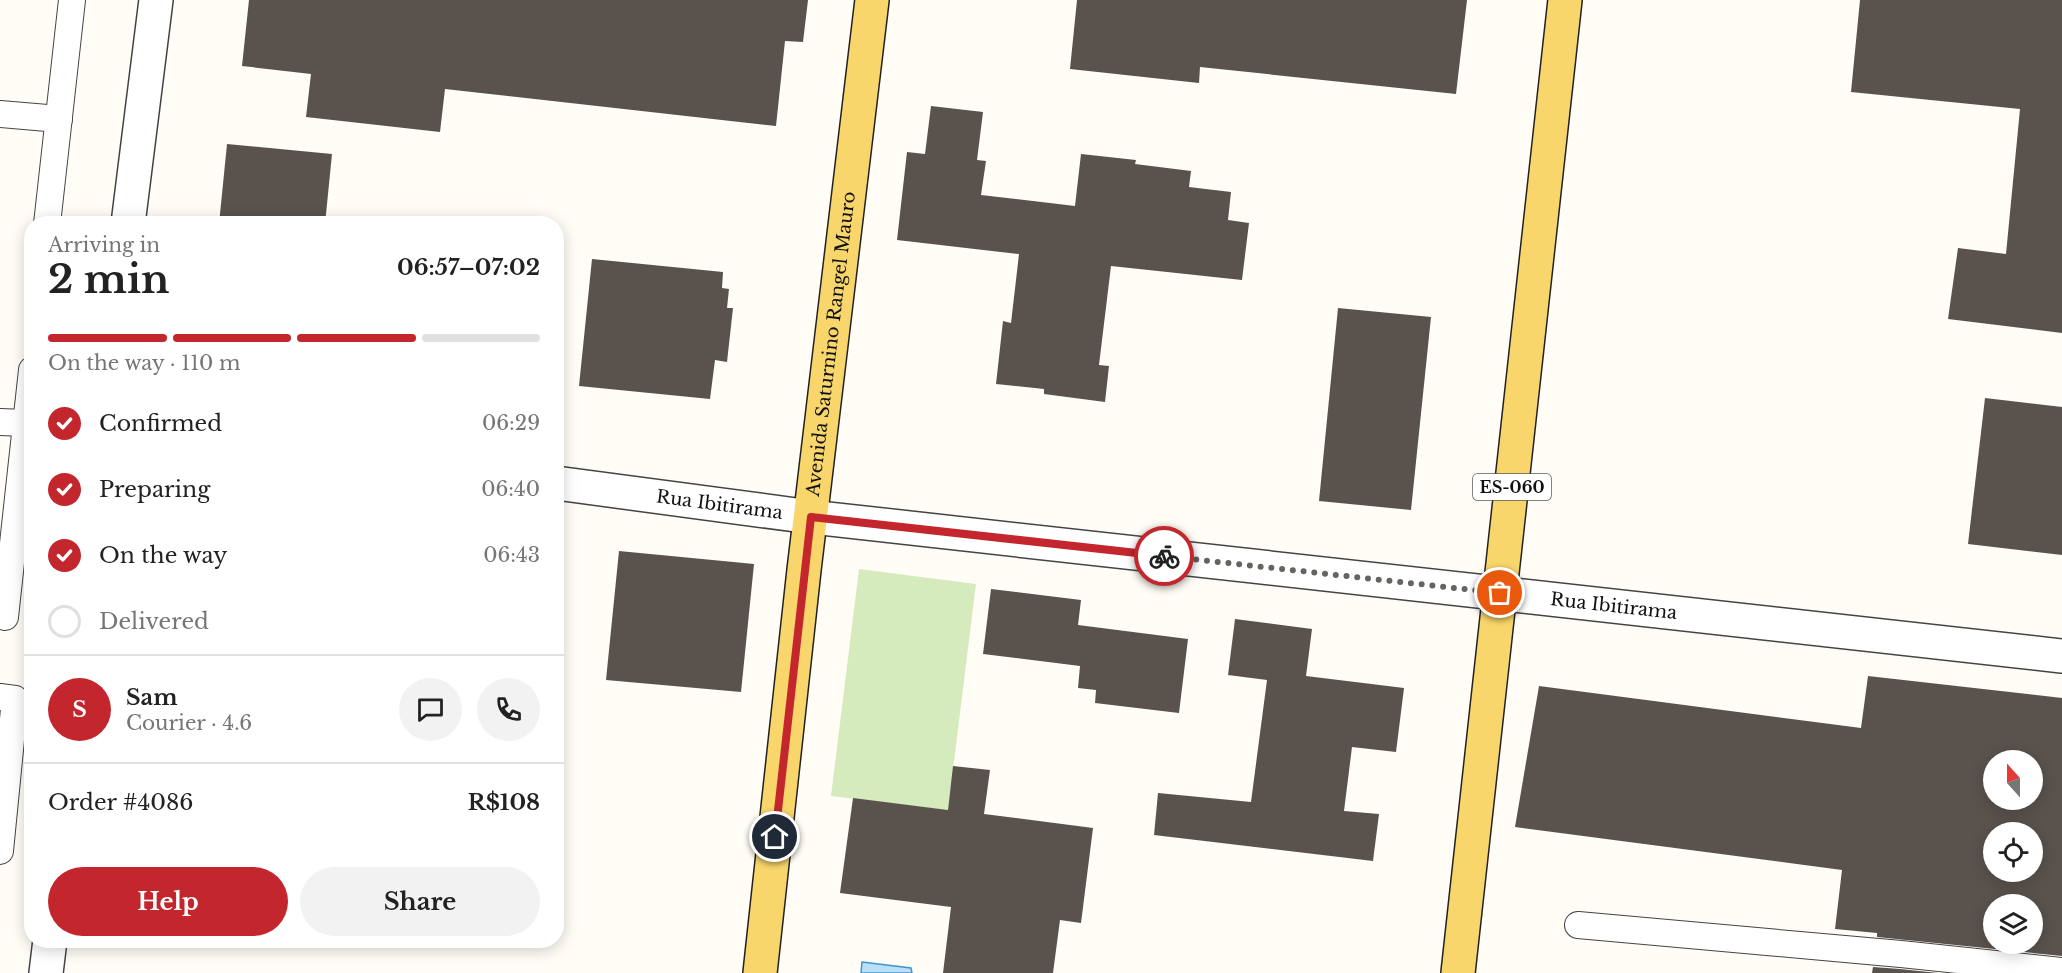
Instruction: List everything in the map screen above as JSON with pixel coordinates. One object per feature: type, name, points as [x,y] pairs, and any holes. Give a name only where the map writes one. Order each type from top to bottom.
[{"type":"main road","name":"Avenida Saturnino Rangel Mauro","points":[[760,973],[872,0]]},
{"type":"main road","name":"ES-060","points":[[1458,973],[1565,0]]},
{"type":"street","points":[[129,216],[156,0]]},
{"type":"street","name":"Rua Ibitirama","points":[[564,484],[811,517],[2062,656]]},
{"type":"street","points":[[46,973],[49,948]]},
{"type":"lane","points":[[48,216],[72,0]]},
{"type":"lane","points":[[0,114],[58,119]]},
{"type":"lane","points":[[0,422],[24,423]]},
{"type":"lane","points":[[5,617],[24,441]]},
{"type":"lane","points":[[0,697],[15,699],[0,850]]},
{"type":"lane","points":[[1578,925],[2062,971]]},
{"type":"green space","points":[[859,569],[976,584],[948,810],[831,796]]},
{"type":"water","points":[[862,962],[911,968],[912,973],[861,973]]},
{"type":"building","points":[[249,0],[808,0],[803,42],[785,41],[776,126],[445,89],[440,132],[306,117],[311,74],[242,66]]},
{"type":"building","points":[[1077,0],[1467,0],[1456,94],[1200,67],[1199,83],[1070,69]]},
{"type":"building","points":[[1860,0],[2062,0],[2062,333],[1948,319],[1958,248],[2006,254],[2020,109],[1851,92]]},
{"type":"building","points":[[931,106],[983,112],[977,160],[986,161],[981,195],[1075,206],[1081,154],[1136,160],[1135,164],[1191,171],[1189,187],[1231,192],[1228,220],[1249,223],[1242,280],[1111,266],[1099,365],[1109,366],[1105,402],[1044,394],[1044,389],[996,384],[1003,321],[1011,323],[1019,254],[897,240],[907,152],[925,154]]},
{"type":"building","points":[[227,144],[332,154],[326,216],[220,216]]},
{"type":"building","points":[[592,259],[723,272],[722,288],[729,289],[727,308],[733,308],[727,362],[715,360],[710,399],[579,386]]},
{"type":"building","points":[[1338,308],[1431,317],[1411,510],[1319,501]]},
{"type":"building","points":[[1985,398],[2062,407],[2062,555],[1968,544]]},
{"type":"building","points":[[619,551],[754,564],[741,692],[606,680]]},
{"type":"building","points":[[991,589],[1081,600],[1078,625],[1188,639],[1179,713],[1095,703],[1096,690],[1078,688],[1080,666],[983,654]]},
{"type":"building","points":[[1235,619],[1312,629],[1306,676],[1404,688],[1396,752],[1352,747],[1344,811],[1379,814],[1373,861],[1154,835],[1158,793],[1251,802],[1267,680],[1228,675]]},
{"type":"building","points":[[1868,676],[2062,698],[2062,956],[2043,954],[2043,894],[1983,894],[1983,948],[1877,937],[1877,933],[1835,929],[1842,870],[1515,827],[1539,686],[1861,728]]},
{"type":"building","points":[[953,766],[990,770],[984,814],[1093,828],[1081,923],[1060,920],[1053,973],[943,973],[951,907],[840,893],[853,798],[948,810]]},
{"type":"building","points":[[1873,967],[1900,969],[1938,973],[1872,973]]},
{"type":"way so far","points":[[1164,556],[1500,593]]},
{"type":"route","points":[[775,837],[811,517],[1164,556]]}]
